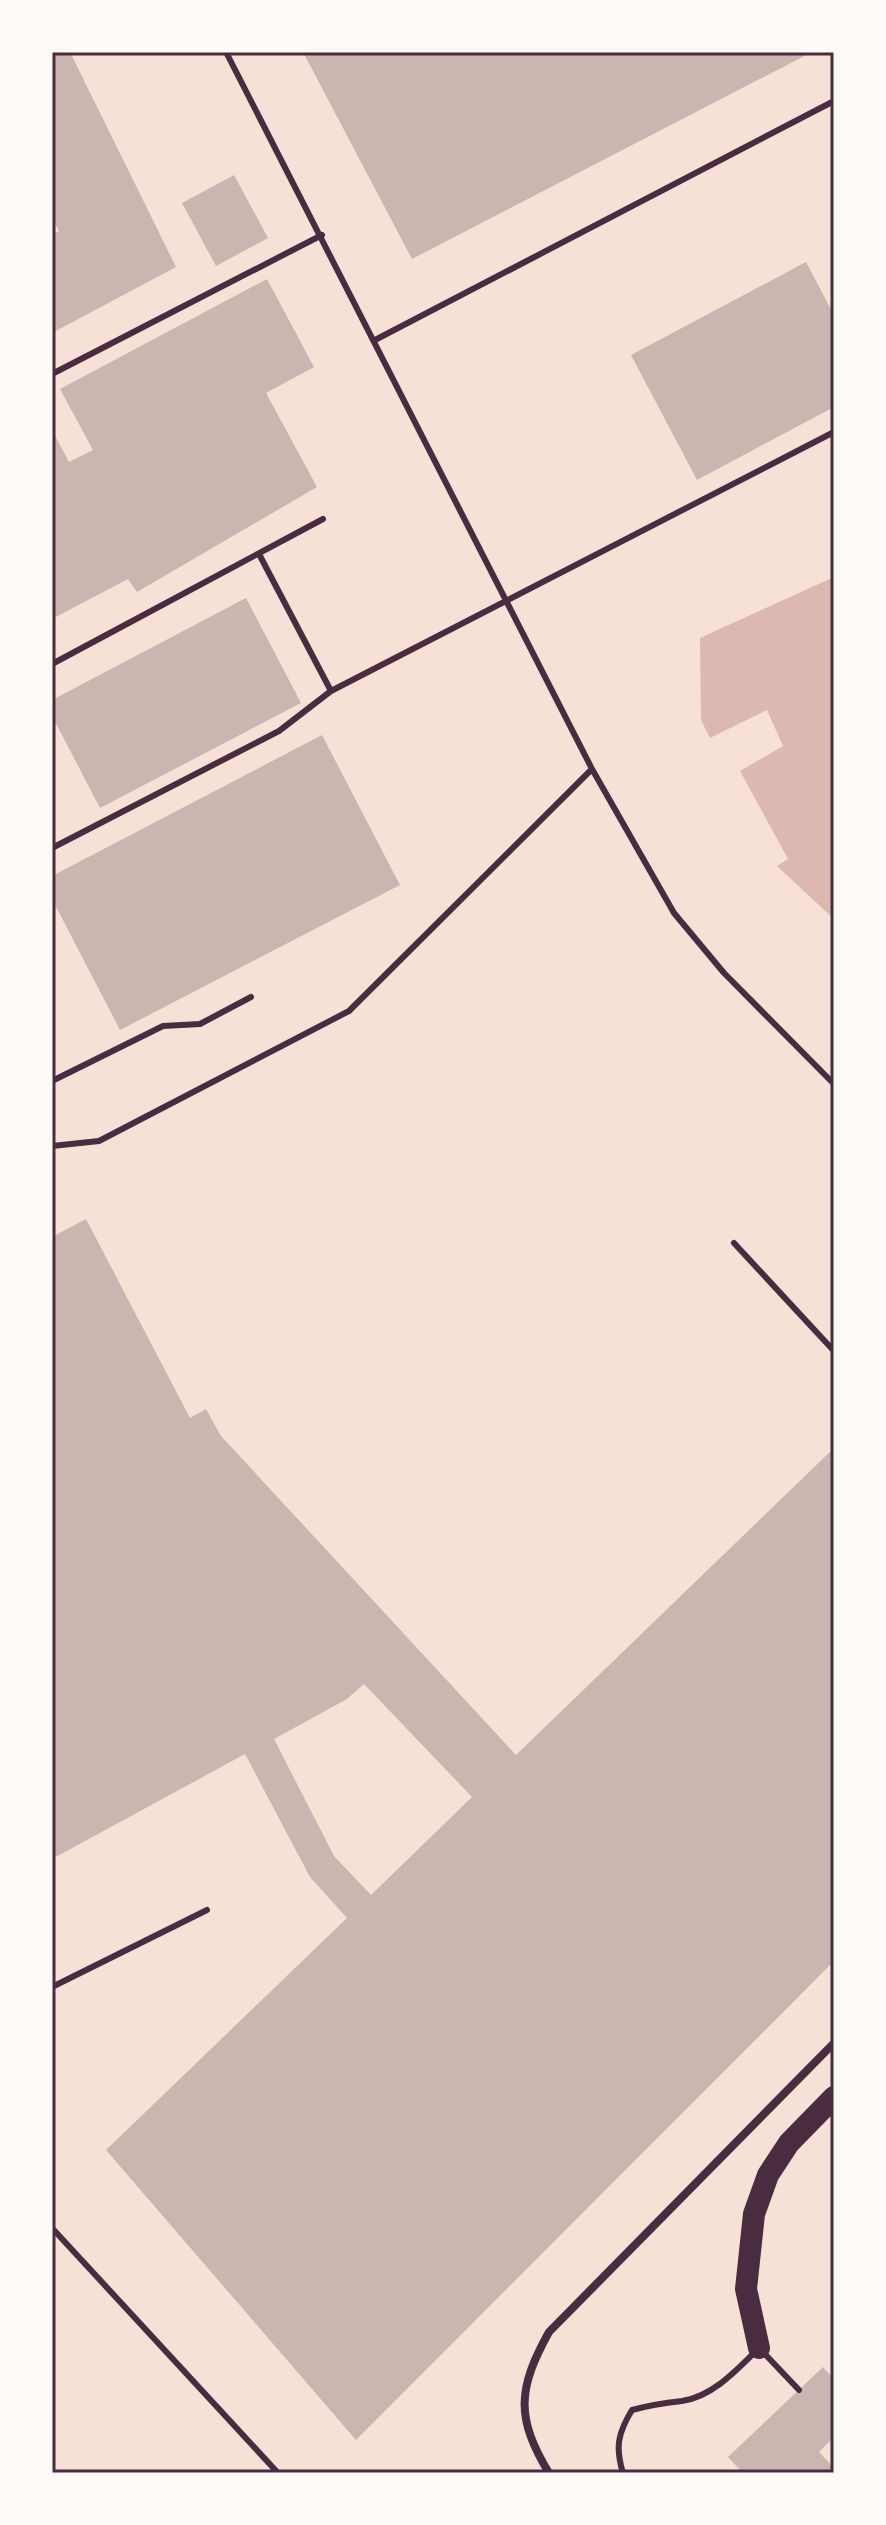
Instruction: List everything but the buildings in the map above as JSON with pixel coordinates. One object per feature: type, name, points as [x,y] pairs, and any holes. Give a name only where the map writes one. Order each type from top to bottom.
[{"type":"highway","points":[[759,2348],[746,2289],[754,2214],[768,2175],[789,2143],[834,2097]]},
{"type":"street","points":[[549,2473],[532,2445],[522,2405],[529,2369],[549,2332],[834,2043]]},
{"type":"lane","points":[[226,52],[592,769],[674,913],[724,973],[834,1084]]},
{"type":"lane","points":[[375,340],[834,101]]},
{"type":"lane","points":[[52,374],[322,235]]},
{"type":"lane","points":[[52,848],[279,731],[331,691],[834,432]]},
{"type":"lane","points":[[52,664],[323,519]]},
{"type":"lane","points":[[259,554],[331,691]]},
{"type":"lane","points":[[52,1146],[99,1141],[349,1011],[592,769]]},
{"type":"lane","points":[[52,1081],[163,1026],[200,1024],[251,997]]},
{"type":"lane","points":[[734,1243],[834,1351]]},
{"type":"lane","points":[[52,1987],[207,1910]]},
{"type":"lane","points":[[52,2228],[278,2473]]},
{"type":"lane","points":[[623,2473],[616,2450],[621,2429],[632,2410],[660,2401],[685,2401],[698,2395],[724,2382],[759,2348],[799,2390]]},
{"type":"shaded area","points":[[834,577],[834,919],[777,866],[788,859],[740,771],[783,746],[767,710],[710,738],[701,720],[700,638]]}]
